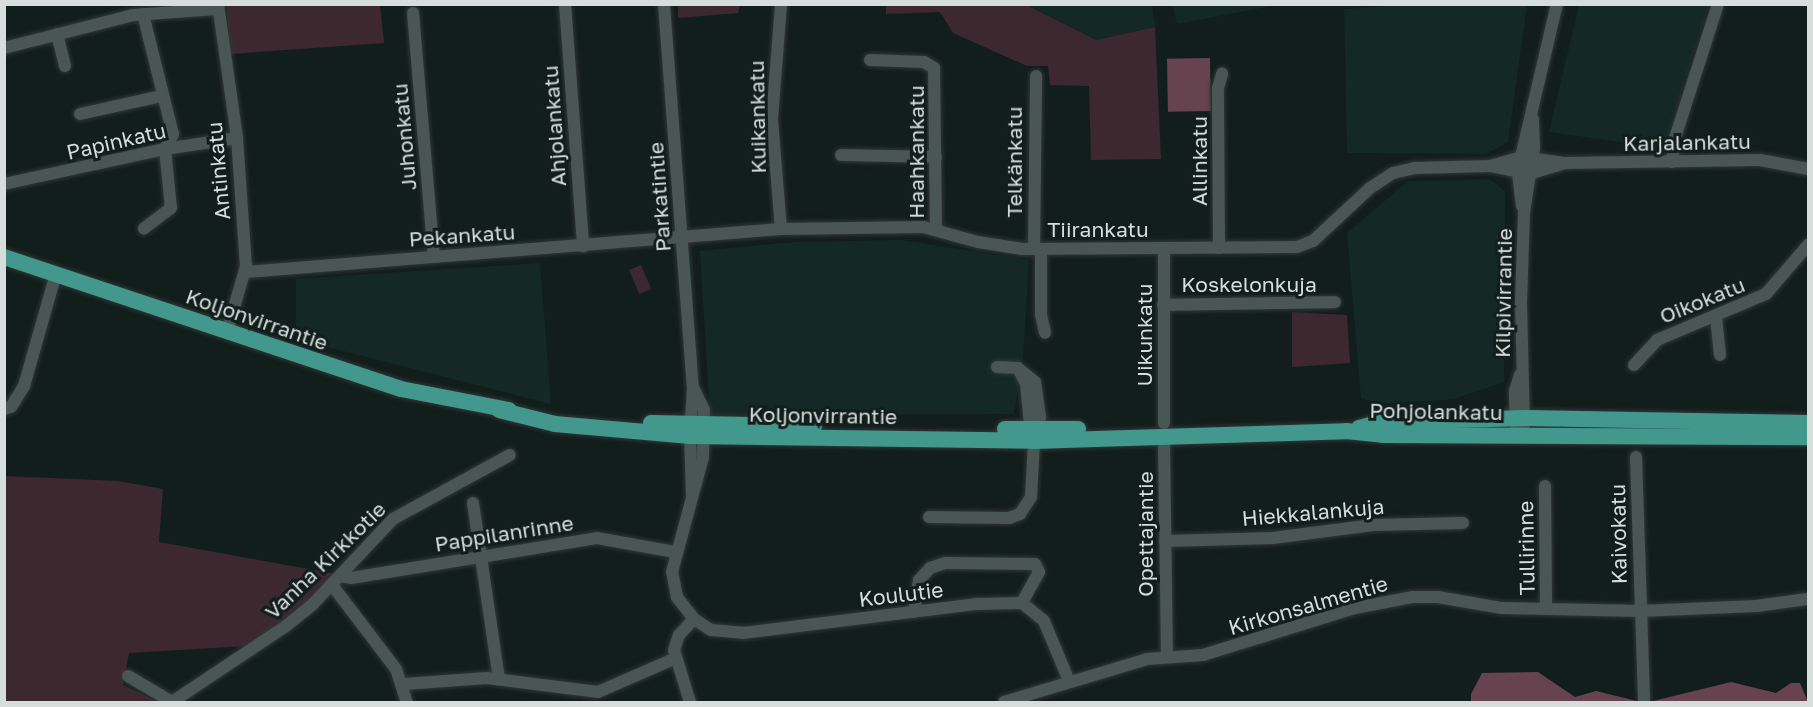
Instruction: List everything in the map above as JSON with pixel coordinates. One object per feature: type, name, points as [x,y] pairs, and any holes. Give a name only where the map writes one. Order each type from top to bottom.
[{"type":"main road","name":"Koljonvirrantie","points":[[4,257],[401,389],[555,424],[697,430],[1034,433],[1346,431]]},
{"type":"main road","name":"Pohjolankatu","points":[[1346,431],[1383,435],[1520,424],[1809,423]]},
{"type":"main road","name":"Pohjolankatu","points":[[1520,424],[1809,437]]},
{"type":"street","name":"Ahjolankatu","points":[[565,4],[583,246]]},
{"type":"street","name":"Parkatintie","points":[[664,4],[693,387],[702,401],[697,430],[692,497],[675,552],[674,588],[694,619]]},
{"type":"street","name":"Kuikankatu","points":[[781,4],[772,119],[781,229]]},
{"type":"street","name":"Kilpivirrantie","points":[[1520,424],[1524,173],[1557,4]]},
{"type":"street","points":[[1672,162],[1675,138],[1719,4]]},
{"type":"street","points":[[4,48],[143,14],[218,7]]},
{"type":"street","name":"Antinkatu","points":[[218,7],[237,138],[246,272],[228,332]]},
{"type":"street","name":"Juhonkatu","points":[[413,13],[434,257]]},
{"type":"street","points":[[143,14],[173,134],[165,149],[171,208],[144,228]]},
{"type":"street","points":[[57,34],[65,66]]},
{"type":"street","name":"Haahkankatu","points":[[870,60],[924,62],[934,68],[936,229]]},
{"type":"street","name":"Allinkatu","points":[[1219,248],[1218,88],[1222,74]]},
{"type":"street","name":"Telkänkatu","points":[[1036,76],[1038,249],[1041,315],[1046,333]]},
{"type":"street","points":[[80,114],[162,96]]},
{"type":"street","name":"Papinkatu","points":[[4,184],[165,149],[237,138]]},
{"type":"street","points":[[841,155],[936,157]]},
{"type":"street","name":"Tiirankatu","points":[[682,238],[781,229],[936,229],[978,242],[1038,249],[1305,245],[1322,235],[1377,182],[1393,173],[1414,168],[1490,166],[1527,157]]},
{"type":"street","name":"Karjalankatu","points":[[1527,157],[1565,163],[1760,160],[1809,169]]},
{"type":"street","name":"Karjalankatu","points":[[1524,173],[1565,163]]},
{"type":"street","name":"Tiirankatu","points":[[1490,166],[1524,173]]},
{"type":"street","name":"Pekankatu","points":[[246,272],[682,238]]},
{"type":"street","name":"Oikokatu","points":[[1634,366],[1657,340],[1766,294],[1809,245]]},
{"type":"street","name":"Uikunkatu","points":[[1164,248],[1164,423]]},
{"type":"street","points":[[4,410],[11,407],[24,386],[56,274]]},
{"type":"street","name":"Koskelonkuja","points":[[1163,305],[1335,302]]},
{"type":"street","points":[[1716,317],[1720,355]]},
{"type":"street","points":[[929,517],[1009,518],[1020,514],[1031,497],[1035,382],[1018,368],[996,368]]},
{"type":"street","name":"Opettajantie","points":[[1161,656],[1166,541],[1164,443]]},
{"type":"street","name":"Vanha Kirkkotie","points":[[172,702],[286,626],[336,580],[393,519],[510,455]]},
{"type":"street","name":"Kaivokatu","points":[[1636,457],[1644,702]]},
{"type":"street","name":"Tullirinne","points":[[1545,486],[1546,609]]},
{"type":"street","points":[[473,503],[500,679]]},
{"type":"street","name":"Hiekkalankuja","points":[[1166,541],[1273,538],[1373,525],[1463,523]]},
{"type":"street","name":"Pappilanrinne","points":[[336,580],[597,538],[675,552]]},
{"type":"street","points":[[914,612],[919,580],[930,568],[945,563],[1035,564],[1039,572],[1022,603],[1044,621],[1069,681]]},
{"type":"street","points":[[336,580],[404,684],[407,702]]},
{"type":"street","name":"Kirkonsalmentie","points":[[1004,702],[1026,698],[1069,681],[1161,656],[1203,655],[1355,608],[1412,597],[1438,597],[1490,608],[1640,610],[1756,606],[1809,599]]},
{"type":"street","name":"Koulutie","points":[[694,619],[711,630],[743,633],[1000,602],[1022,603]]},
{"type":"street","points":[[690,702],[676,658],[675,643],[694,619]]},
{"type":"street","points":[[404,684],[500,679],[598,692],[676,658]]},
{"type":"street","points":[[128,676],[172,702]]},
{"type":"shaded area","points":[[1173,4],[1277,5],[1177,24]]},
{"type":"shaded area","points":[[226,5],[380,5],[384,43],[231,54]]},
{"type":"shaded area","points":[[740,5],[738,13],[678,18],[678,6]]},
{"type":"shaded area","points":[[886,5],[1026,5],[1096,40],[1155,27],[1161,159],[1091,160],[1089,86],[1050,85],[1048,66],[1027,66],[953,33],[940,12],[886,14]]},
{"type":"shaded area","points":[[1026,5],[1152,5],[1155,27],[1096,40]]},
{"type":"shaded area","points":[[1401,5],[1527,5],[1508,142],[1486,154],[1347,153],[1344,9]]},
{"type":"shaded area","points":[[1579,5],[1709,5],[1663,148],[1549,132]]},
{"type":"shaded area","points":[[1210,58],[1211,111],[1168,112],[1167,59]]},
{"type":"shaded area","points":[[1489,179],[1505,191],[1504,382],[1454,399],[1377,404],[1361,398],[1347,233],[1408,181]]},
{"type":"shaded area","points":[[902,240],[1029,260],[1023,359],[1014,414],[710,415],[700,251],[794,242]]},
{"type":"shaded area","points":[[540,263],[551,404],[296,339],[296,279]]},
{"type":"shaded area","points":[[641,265],[651,289],[639,294],[629,270]]},
{"type":"shaded area","points":[[1292,312],[1347,315],[1350,363],[1292,367]]},
{"type":"shaded area","points":[[4,476],[118,481],[163,489],[159,542],[336,574],[289,621],[246,646],[129,653],[123,685],[159,702],[5,702]]},
{"type":"shaded area","points":[[1538,672],[1575,697],[1596,691],[1641,702],[1471,702],[1471,694],[1482,673]]},
{"type":"shaded area","points":[[1731,682],[1776,693],[1791,683],[1800,683],[1808,702],[1649,702]]}]
